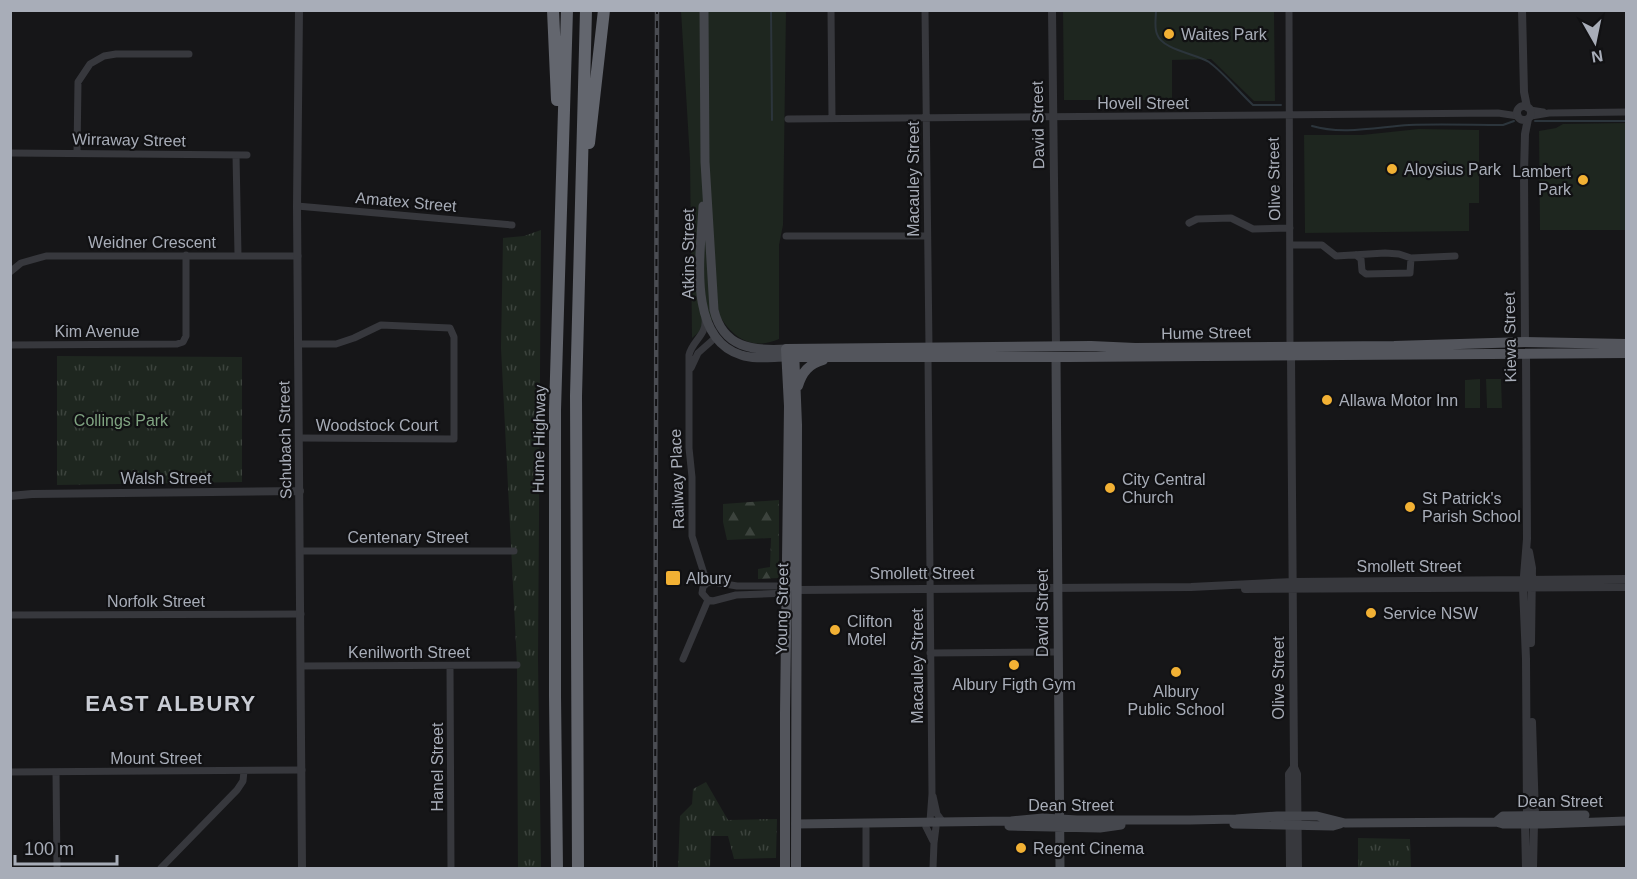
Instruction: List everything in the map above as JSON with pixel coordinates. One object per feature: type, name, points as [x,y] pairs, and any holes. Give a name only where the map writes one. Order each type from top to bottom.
[{"type":"highway","points":[[553,10],[558,116],[558,228],[561,260]]},
{"type":"highway","name":"Hume Highway","points":[[557,868],[555,422],[567,10]]},
{"type":"highway","points":[[578,868],[577,351],[586,10]]},
{"type":"highway","points":[[577,351],[588,157],[604,10]]},
{"type":"main road","name":"Atkins Street","points":[[704,10],[705,162],[701,271],[703,311],[708,327],[715,338]]},
{"type":"main road","name":"Atkins Street","points":[[705,162],[714,310],[718,322],[725,332],[739,344],[759,350],[790,353]]},
{"type":"main road","points":[[711,259],[708,303],[710,318],[716,332],[715,338],[727,349],[741,355],[756,358],[790,353]]},
{"type":"main road","name":"Hume Street","points":[[1291,351],[1526,342],[1626,344]]},
{"type":"main road","name":"Kiewa Street","points":[[1526,342],[1526,354]]},
{"type":"main road","name":"Hume Street","points":[[790,353],[1291,351],[1626,353]]},
{"type":"main road","name":"Hume Street","points":[[790,353],[838,357],[928,352]]},
{"type":"main road","name":"David Street","points":[[1056,352],[1060,868]]},
{"type":"main road","name":"Young Street","points":[[790,353],[797,394],[790,590]]},
{"type":"main road","name":"Young Street","points":[[790,353],[790,590],[793,826],[796,868]]},
{"type":"main road","points":[[797,394],[801,377],[811,364],[838,357]]},
{"type":"main road","name":"Dean Street","points":[[1530,820],[1626,815]]},
{"type":"main road","name":"Dean Street","points":[[793,826],[934,824],[1032,818],[1059,823],[1077,820],[1294,821],[1317,816],[1345,823],[1496,822],[1503,816],[1530,820],[1626,821]]},
{"type":"main road","name":"Young Street","points":[[786,868],[793,826]]},
{"type":"street","name":"Schubach Street","points":[[298,10],[297,206],[302,868]]},
{"type":"street","points":[[831,10],[832,118]]},
{"type":"street","name":"Macauley Street","points":[[925,10],[933,868]]},
{"type":"street","name":"David Street","points":[[1052,10],[1056,352]]},
{"type":"street","name":"Olive Street","points":[[1288,10],[1294,767],[1297,774],[1290,868]]},
{"type":"street","name":"Kiewa Street","points":[[1522,10],[1526,342]]},
{"type":"street","points":[[78,153],[78,82],[90,64],[104,56],[116,54],[189,54]]},
{"type":"street","name":"Hovell Street","points":[[788,119],[1626,112]]},
{"type":"street","name":"Wirraway Street","points":[[10,153],[247,155]]},
{"type":"street","points":[[236,155],[238,255]]},
{"type":"street","name":"Amatex Street","points":[[297,206],[512,225]]},
{"type":"street","points":[[1189,224],[1197,219],[1231,218],[1253,229],[1290,228]]},
{"type":"street","points":[[786,236],[927,236]]},
{"type":"street","points":[[1290,245],[1322,245],[1333,256],[1399,254],[1412,258],[1455,256]]},
{"type":"street","name":"Kim Avenue","points":[[10,345],[177,344],[183,342],[186,336],[186,255]]},
{"type":"street","points":[[1356,255],[1362,260],[1363,272],[1369,274],[1410,273],[1412,258]]},
{"type":"street","name":"Weidner Crescent","points":[[10,272],[21,263],[46,256],[298,256]]},
{"type":"street","name":"Railway Place","points":[[703,311],[705,329],[690,349],[688,448],[692,477],[692,536],[708,583]]},
{"type":"street","name":"Woodstock Court","points":[[299,344],[336,344],[381,325],[454,329],[455,440],[300,438]]},
{"type":"street","points":[[689,373],[696,356],[715,338]]},
{"type":"street","name":"Kiewa Street","points":[[1526,354],[1530,820],[1533,868]]},
{"type":"street","name":"Walsh Street","points":[[10,489],[32,494]]},
{"type":"street","name":"Walsh Street","points":[[10,496],[300,492]]},
{"type":"street","name":"Centenary Street","points":[[301,551],[514,551]]},
{"type":"street","name":"Smollett Street","points":[[1528,584],[1626,579]]},
{"type":"street","points":[[713,582],[790,590],[736,595],[713,601],[708,600],[702,593],[703,587],[713,582]]},
{"type":"street","points":[[719,584],[722,593],[719,599]]},
{"type":"street","name":"Smollett Street","points":[[790,590],[1528,584],[1626,587]]},
{"type":"street","points":[[683,659],[708,600]]},
{"type":"street","name":"Norfolk Street","points":[[10,615],[301,614]]},
{"type":"street","points":[[930,653],[1057,652]]},
{"type":"street","name":"Kenilworth Street","points":[[301,666],[517,665]]},
{"type":"street","name":"Hanel Street","points":[[450,666],[451,868]]},
{"type":"street","name":"Mount Street","points":[[10,772],[302,770]]},
{"type":"street","points":[[161,868],[237,790],[243,781],[244,771]]},
{"type":"street","points":[[56,772],[57,868]]},
{"type":"street","name":"Macauley Street","points":[[932,794],[937,814],[934,824]]},
{"type":"street","name":"Kiewa Street","points":[[1526,868],[1530,820]]},
{"type":"street","name":"Olive Street","points":[[1294,821],[1298,868]]},
{"type":"street","points":[[866,825],[866,868]]},
{"type":"green space","points":[[681,11],[786,11],[783,225],[779,245],[779,339],[769,342],[760,344],[744,340],[730,330],[719,315],[692,338],[690,160]]},
{"type":"green space","name":"Waites Park","points":[[1063,11],[1274,11],[1275,101],[1254,101],[1211,59],[1172,60],[1172,100],[1064,100]]},
{"type":"green space","name":"Lambert Park","points":[[1626,123],[1626,230],[1540,230],[1539,131],[1556,128],[1563,124]]},
{"type":"green space","name":"Aloysius Park","points":[[1419,129],[1479,130],[1479,203],[1469,203],[1469,231],[1305,233],[1304,135],[1362,135]]},
{"type":"green space","points":[[1315,175],[1320,177],[1320,194],[1315,197],[1311,186]]},
{"type":"green space","points":[[541,230],[538,660],[541,868],[518,868],[517,665],[501,348],[503,238],[524,236]]},
{"type":"green space","name":"Collings Park","points":[[57,356],[242,357],[242,482],[57,485]]},
{"type":"green space","points":[[1480,379],[1480,408],[1465,408],[1465,380]]},
{"type":"green space","points":[[1486,379],[1501,379],[1502,408],[1487,408]]},
{"type":"green space","points":[[779,500],[779,578],[758,579],[758,569],[770,567],[771,538],[727,540],[723,522],[723,504]]},
{"type":"green space","points":[[706,782],[728,820],[777,819],[776,858],[734,859],[728,836],[711,836],[710,868],[678,868],[680,816],[692,804],[693,789]]},
{"type":"green space","points":[[1358,838],[1410,839],[1411,868],[1358,868]]},
{"type":"waterway","points":[[771,10],[772,120]]},
{"type":"waterway","points":[[1156,10],[1156,31],[1166,44],[1209,62],[1253,105],[1281,105]]},
{"type":"waterway","points":[[1312,126],[1335,130],[1360,130],[1409,125],[1503,125],[1514,121]]},
{"type":"waterway","points":[[1535,121],[1626,121]]},
{"type":"railway","points":[[655,868],[657,10]]},
{"type":"place","name":"Waites Park","points":[[1169,34]]},
{"type":"place","name":"Aloysius Park","points":[[1392,169]]},
{"type":"place","name":"Lambert Park","points":[[1583,180]]},
{"type":"place","name":"Allawa Motor Inn","points":[[1327,400]]},
{"type":"place","name":"City Central Church","points":[[1110,488]]},
{"type":"place","name":"St Patrick's Parish School","points":[[1410,507]]},
{"type":"place","name":"Albury","points":[[673,578]]},
{"type":"place","name":"Service NSW","points":[[1371,613]]},
{"type":"place","name":"Clifton Motel","points":[[835,630]]},
{"type":"place","name":"Albury Figth Gym","points":[[1014,665]]},
{"type":"place","name":"Albury Public School","points":[[1176,672]]},
{"type":"place","name":"Regent Cinema","points":[[1021,848]]},
{"type":"district","name":"EAST ALBURY","points":[[171,703]]}]
